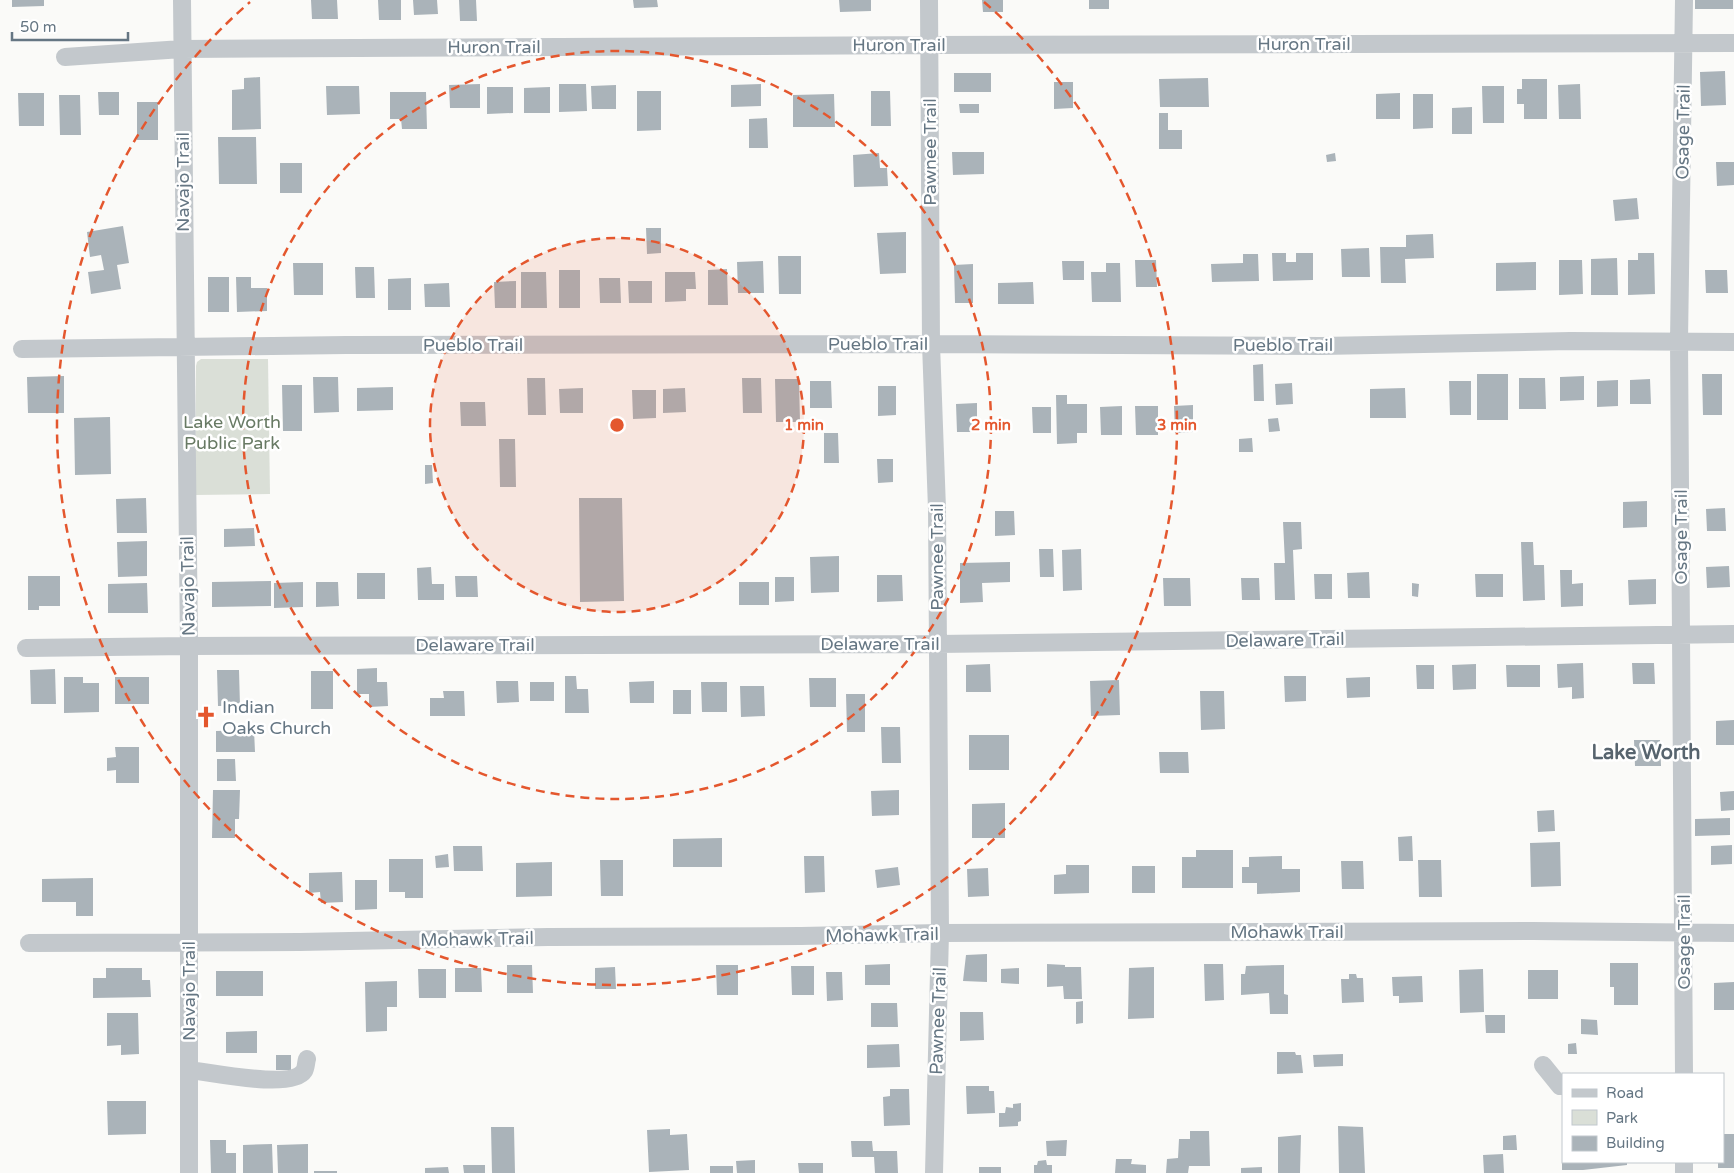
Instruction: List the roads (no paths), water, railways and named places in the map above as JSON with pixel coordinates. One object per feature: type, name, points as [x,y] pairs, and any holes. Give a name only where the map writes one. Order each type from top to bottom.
[{"type":"street","name":"Navajo Trail","points":[[182,0],[189,646],[189,1173]]},
{"type":"street","name":"Pawnee Trail","points":[[929,0],[932,344],[937,509],[940,933],[934,1173]]},
{"type":"street","name":"Osage Trail","points":[[1684,0],[1679,341],[1684,1073]]},
{"type":"street","name":"Huron Trail","points":[[65,57],[182,49],[1734,43]]},
{"type":"street","name":"Pueblo Trail","points":[[22,349],[346,345],[932,344],[1322,346],[1570,341],[1734,342]]},
{"type":"street","name":"Delaware Trail","points":[[26,648],[937,644],[1734,634]]},
{"type":"street","name":"Mohawk Trail","points":[[29,943],[300,942],[940,933],[1524,931],[1734,933]]},
{"type":"street","points":[[189,1070],[260,1080],[285,1080],[297,1077],[304,1071],[307,1059]]},
{"type":"street","points":[[1544,1065],[1560,1086],[1562,1086]]},
{"type":"place","name":"Indian Oaks Church","points":[[206,717]]},
{"type":"district","name":"Lake Worth","points":[[1646,753]]},
{"type":"park label","name":"Lake Worth Public Park","points":[[232,432]]}]
